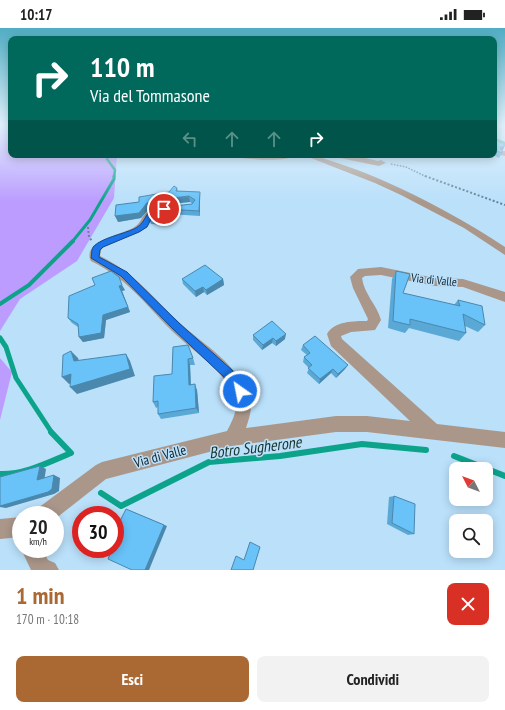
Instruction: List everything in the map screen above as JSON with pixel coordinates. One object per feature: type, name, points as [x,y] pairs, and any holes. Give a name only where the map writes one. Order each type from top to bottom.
[{"type":"street","points":[[268,158],[278,158]]},
{"type":"street","points":[[314,158],[378,181],[404,193],[467,226],[505,252]]},
{"type":"street","points":[[357,158],[379,164],[382,163],[381,162]]},
{"type":"street","points":[[372,158],[381,162]]},
{"type":"street","points":[[184,206],[156,210],[150,214],[144,225],[137,230],[100,245],[96,249],[95,258],[124,274],[176,327],[228,374],[240,391],[243,400],[243,411],[240,423],[232,438]]},
{"type":"street","name":"Via di Valle","points":[[433,431],[336,342],[334,334],[338,330],[353,326],[370,326],[375,320],[373,312],[356,283],[356,277],[362,272],[381,271],[435,282],[463,283],[505,297]]},
{"type":"street","name":"Via di Valle","points":[[57,506],[102,471],[232,438],[336,424],[367,424],[505,440]]},
{"type":"street","points":[[0,529],[12,528]]},
{"type":"street","points":[[36,558],[41,567],[48,570]]},
{"type":"path","points":[[381,162],[406,167],[427,177],[505,205]]},
{"type":"path","points":[[88,227],[89,237],[96,249]]},
{"type":"shaded area","points":[[0,150],[8,150],[8,158],[117,158],[114,198],[77,261],[20,299],[0,331]]},
{"type":"shaded area","points":[[0,358],[12,372],[0,420]]},
{"type":"building","points":[[174,186],[177,188],[176,191],[200,192],[199,211],[167,209],[162,220],[149,219],[157,208],[192,204],[195,200],[189,196],[155,200],[147,203],[139,213],[115,216],[116,205],[139,202],[139,197],[169,192]]},
{"type":"building","points":[[205,265],[223,279],[206,290],[203,287],[195,291],[182,279]]},
{"type":"building","points":[[111,271],[119,277],[122,285],[119,286],[128,307],[103,315],[101,333],[79,337],[78,324],[68,318],[69,296],[95,285],[92,278]]},
{"type":"building","points":[[396,271],[410,274],[403,293],[460,306],[458,300],[482,306],[485,325],[463,314],[466,333],[410,319],[410,325],[393,321]]},
{"type":"building","points":[[272,321],[286,334],[276,341],[273,338],[263,345],[253,335]]},
{"type":"building","points":[[315,336],[348,365],[338,374],[333,369],[320,379],[308,368],[312,365],[304,357],[310,353],[303,345]]},
{"type":"building","points":[[188,345],[193,358],[188,359],[189,385],[195,384],[196,408],[158,414],[158,401],[153,402],[154,376],[172,374],[173,347]]},
{"type":"building","points":[[71,351],[74,361],[126,354],[130,369],[70,387],[71,374],[62,377],[63,355]]},
{"type":"building","points":[[40,466],[37,480],[54,475],[52,489],[48,492],[0,506],[0,477]]},
{"type":"building","points":[[394,496],[415,504],[414,534],[392,523]]},
{"type":"building","points":[[126,509],[164,525],[145,570],[132,570],[108,559],[124,558],[124,513]]},
{"type":"building","points":[[250,542],[260,547],[253,570],[231,570],[236,556],[244,560]]},
{"type":"waterway","name":"Botro Sugherone","points":[[107,158],[115,170],[114,177]]},
{"type":"waterway","name":"Botro Sugherone","points":[[72,242],[90,220],[114,177]]},
{"type":"waterway","name":"Botro Sugherone","points":[[0,304],[29,285],[72,242]]},
{"type":"waterway","name":"Botro Sugherone","points":[[0,338],[6,347],[16,378],[52,433]]},
{"type":"waterway","points":[[0,474],[9,474],[27,470],[71,453],[51,432]]},
{"type":"waterway","name":"Botro Sugherone","points":[[101,493],[121,506],[209,462],[280,456],[362,444],[426,450]]},
{"type":"waterway","name":"Botro Sugherone","points":[[454,456],[505,476]]},
{"type":"route","points":[[164,209],[156,210],[150,214],[144,225],[137,230],[100,245],[96,249],[95,258],[124,274],[176,327],[228,374],[240,391]]}]
